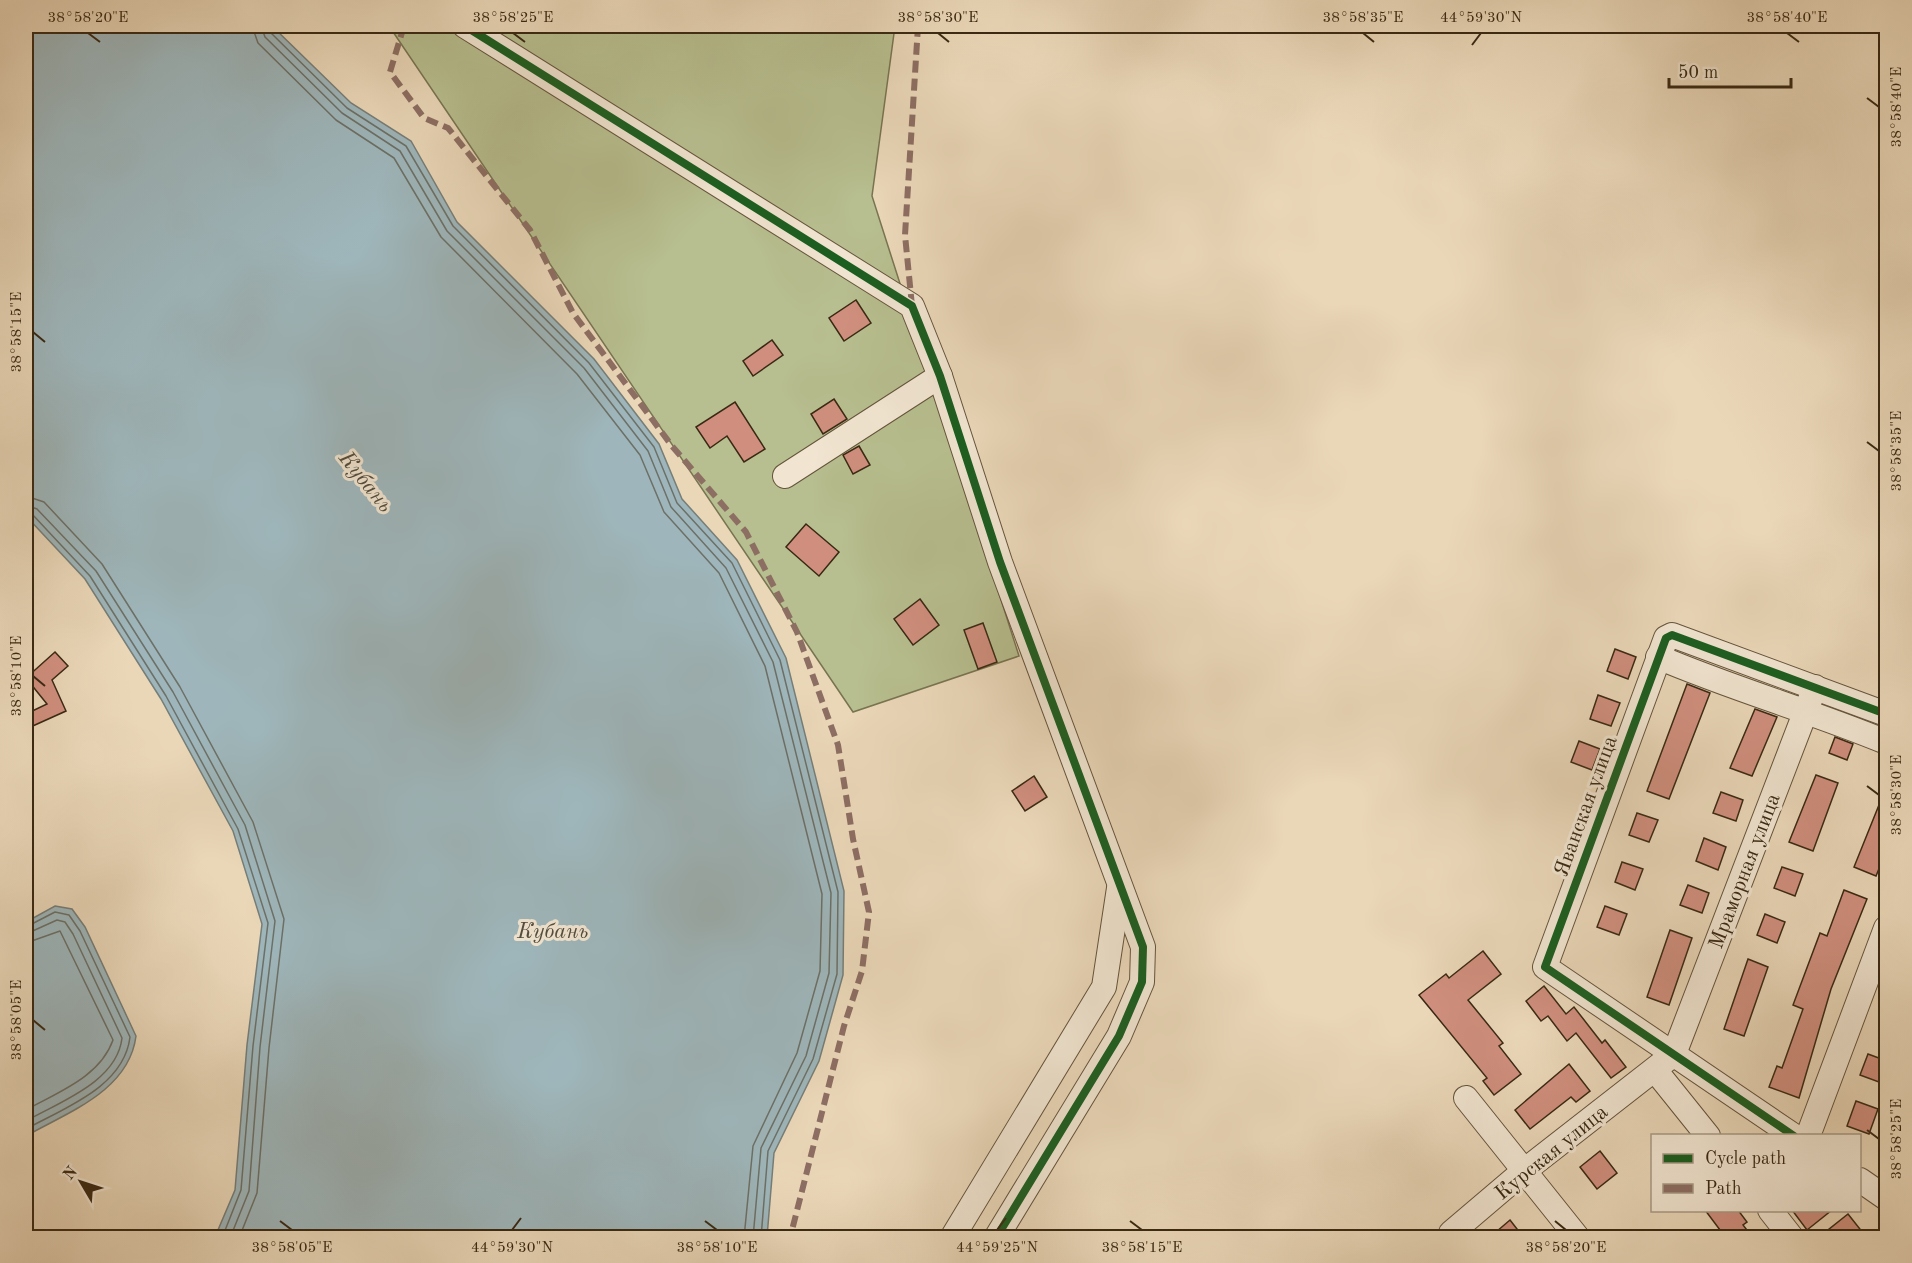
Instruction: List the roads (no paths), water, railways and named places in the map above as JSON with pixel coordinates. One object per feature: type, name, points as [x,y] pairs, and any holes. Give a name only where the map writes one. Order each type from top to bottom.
[{"type":"street","points":[[465,26],[912,306],[940,376],[1000,562],[1143,947],[1142,982],[1119,1036],[1003,1235]]},
{"type":"street","points":[[784,476],[940,376]]},
{"type":"street","name":"Яванская улица","points":[[1674,1054],[1545,967],[1658,657],[1666,638],[1672,635],[1815,687]]},
{"type":"street","points":[[1658,657],[1702,676],[1837,721],[1887,742]]},
{"type":"street","points":[[1815,687],[1887,714]]},
{"type":"street","name":"Мраморная улица","points":[[1674,1054],[1815,687]]},
{"type":"street","points":[[952,1238],[1104,987],[1119,886]]},
{"type":"street","points":[[1810,1134],[1887,928]]},
{"type":"street","points":[[1674,1054],[1791,1134]]},
{"type":"street","name":"Курская улица","points":[[1453,1238],[1451,1233],[1524,1171],[1674,1054]]},
{"type":"street","points":[[1655,1070],[1706,1134]]},
{"type":"street","points":[[1466,1098],[1578,1238]]},
{"type":"street","points":[[1861,1180],[1887,1198]]},
{"type":"street","points":[[1772,1212],[1792,1238]]},
{"type":"water","name":"Кубань","points":[[26,26],[272,26],[351,103],[411,141],[457,222],[594,359],[659,444],[682,499],[737,560],[786,658],[844,891],[843,975],[819,1061],[774,1153],[767,1237],[215,1237],[235,1190],[247,1045],[262,924],[233,831],[161,699],[85,579],[26,516]]},
{"type":"water","points":[[55,906],[72,909],[85,927],[136,1036],[131,1055],[122,1071],[109,1085],[94,1098],[26,1136],[26,922]]}]
